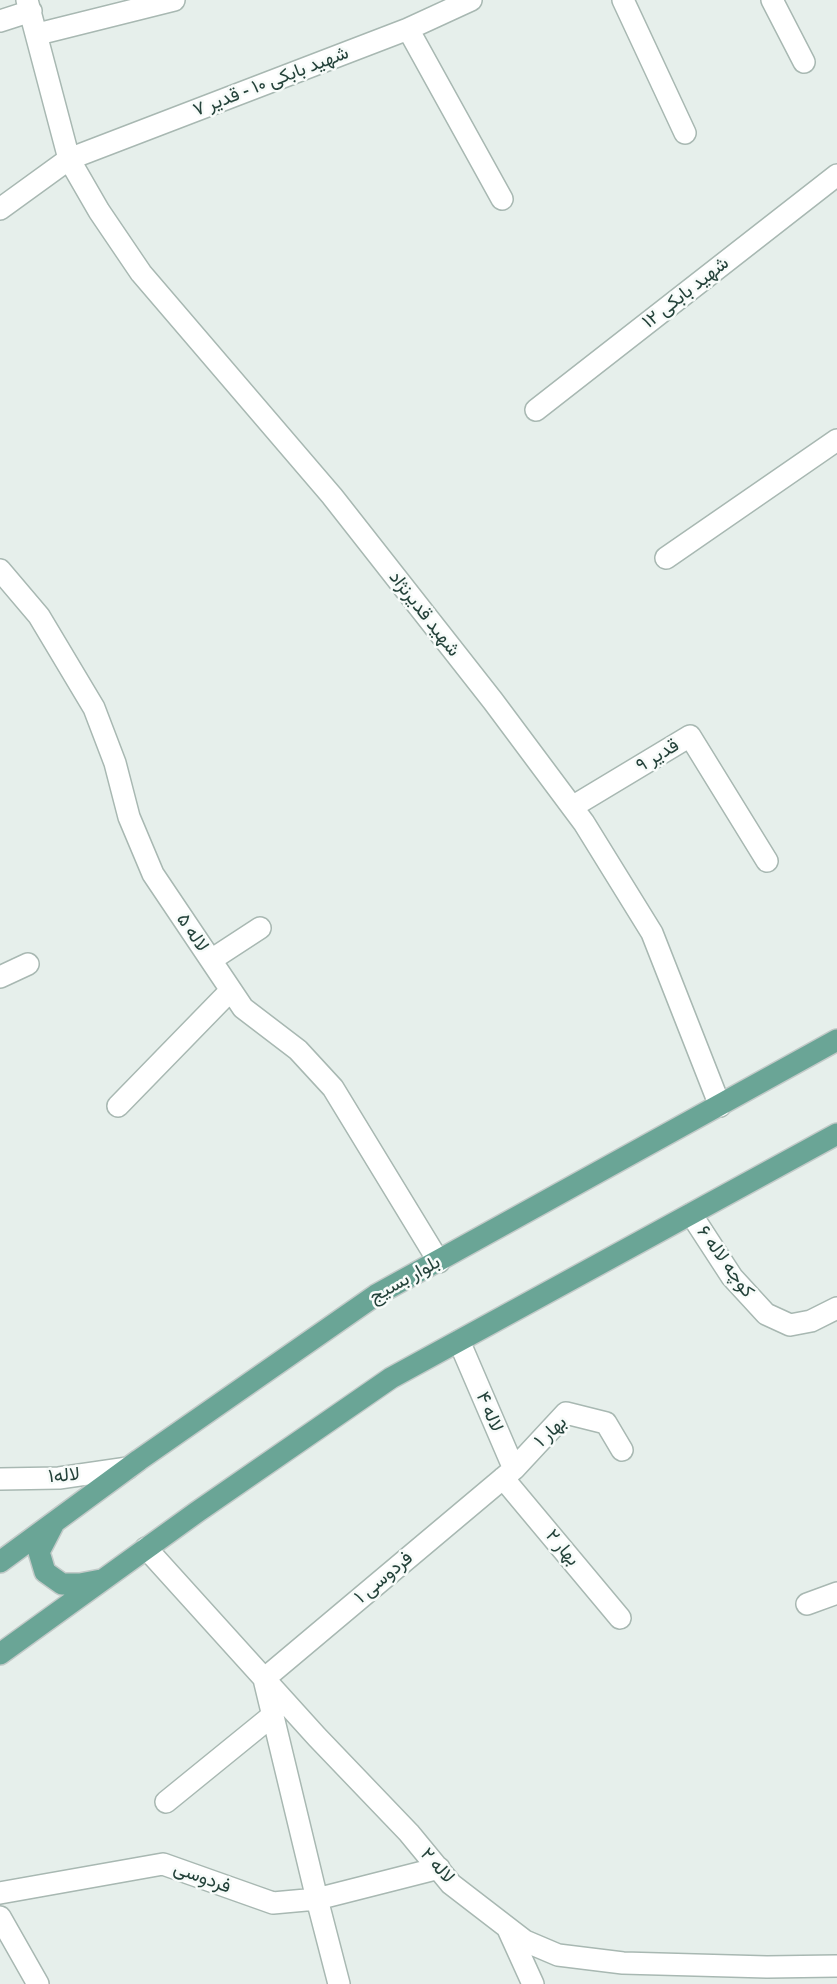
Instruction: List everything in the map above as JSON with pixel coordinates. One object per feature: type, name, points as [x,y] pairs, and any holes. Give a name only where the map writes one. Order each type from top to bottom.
[{"type":"main road","name":"بلوار بسیج","points":[[0,1562],[128,1468],[376,1295],[837,1040]]},
{"type":"main road","points":[[0,1654],[146,1548],[391,1378],[837,1134]]},
{"type":"main road","points":[[58,1518],[39,1552],[45,1572],[62,1584],[103,1580]]},
{"type":"street","points":[[38,34],[174,0]]},
{"type":"street","name":"شهید بابکی ۱۰ - قدیر ۷","points":[[0,209],[69,159],[408,29],[471,0]]},
{"type":"street","points":[[623,0],[685,134]]},
{"type":"street","points":[[772,0],[804,62]]},
{"type":"street","points":[[0,22],[29,6]]},
{"type":"street","name":"شهید قدیرنژاد","points":[[29,6],[69,159],[99,211],[141,273],[332,496],[493,701],[572,807],[652,933],[720,1106]]},
{"type":"street","points":[[408,29],[502,199]]},
{"type":"street","name":"شهید بابکی ۱۲","points":[[536,410],[837,175]]},
{"type":"street","points":[[666,558],[837,440]]},
{"type":"street","name":"لاله ۵","points":[[0,569],[39,615],[94,708],[115,763],[129,817],[153,874],[243,1008],[298,1049],[332,1088],[439,1262]]},
{"type":"street","name":"قدیر ۹","points":[[572,807],[690,736],[767,861]]},
{"type":"street","points":[[211,960],[260,928]]},
{"type":"street","points":[[0,976],[28,964]]},
{"type":"street","points":[[118,1106],[231,990]]},
{"type":"street","name":"کوچه لاله ۶","points":[[691,1214],[732,1277],[766,1314],[790,1325],[811,1321],[837,1308]]},
{"type":"street","name":"لاله ۴","points":[[459,1341],[509,1474]]},
{"type":"street","name":"بهار ۱","points":[[509,1474],[566,1413],[606,1423],[622,1450]]},
{"type":"street","name":"لاله۱","points":[[0,1479],[59,1478],[128,1468]]},
{"type":"street","name":"بهار ۲","points":[[509,1474],[620,1618]]},
{"type":"street","name":"فردوسی ۱","points":[[264,1679],[509,1474]]},
{"type":"street","name":"لاله ۲","points":[[146,1548],[264,1679],[409,1833],[451,1884],[525,1941],[558,1955],[623,1963],[837,1966]]},
{"type":"street","points":[[807,1604],[837,1593]]},
{"type":"street","points":[[264,1679],[339,1984]]},
{"type":"street","points":[[166,1802],[273,1715]]},
{"type":"street","name":"فردوسی","points":[[0,1893],[163,1864],[272,1903],[317,1899],[439,1868]]},
{"type":"street","points":[[0,1917],[38,1984]]},
{"type":"street","points":[[507,1927],[533,1984]]}]
